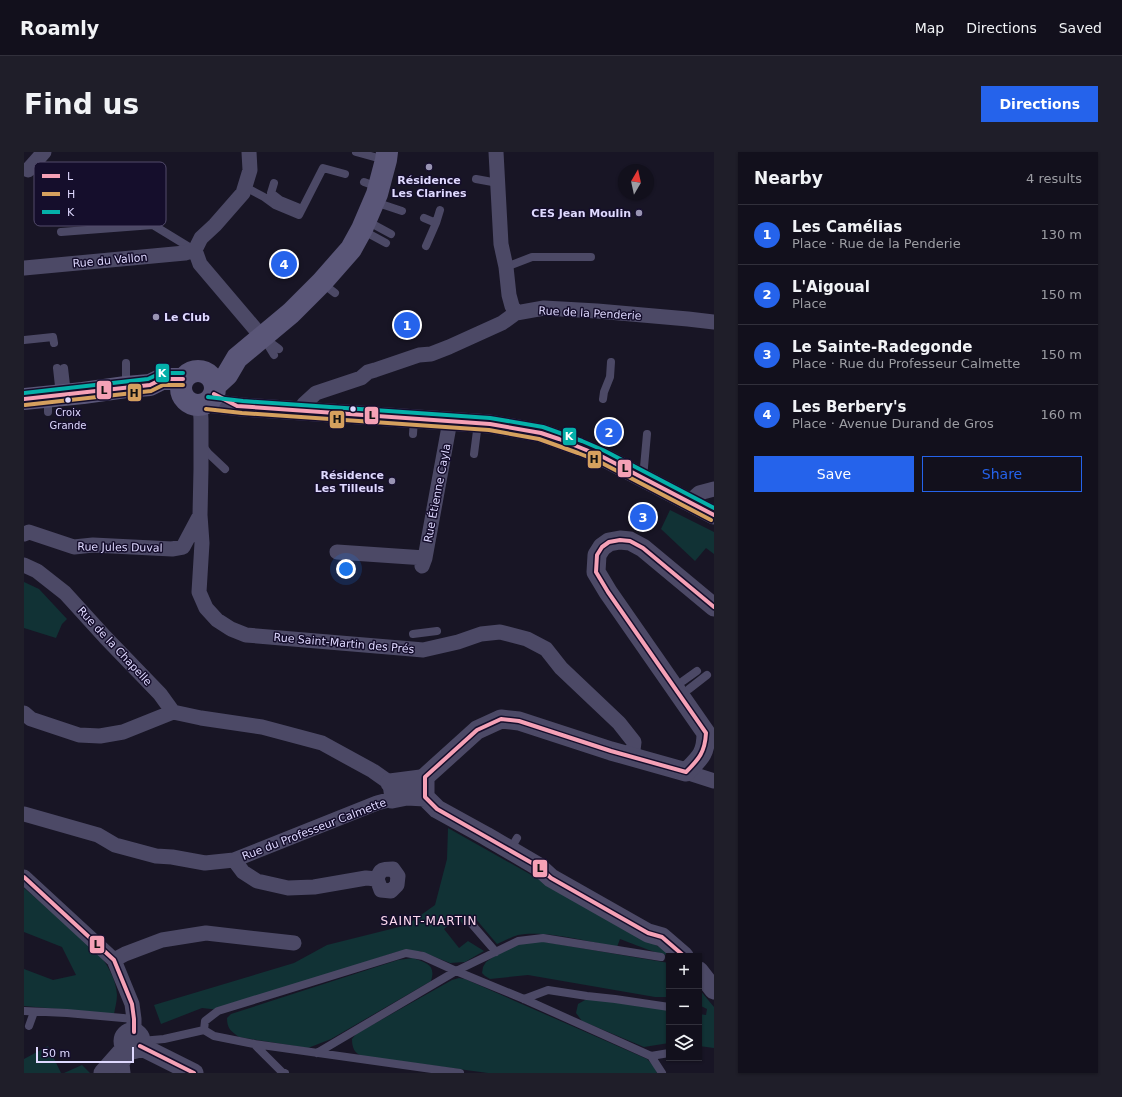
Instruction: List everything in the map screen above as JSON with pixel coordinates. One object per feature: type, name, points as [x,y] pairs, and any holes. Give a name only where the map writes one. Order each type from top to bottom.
[{"type":"main road","points":[[24,399],[56,400],[126,387],[150,385],[162,379],[201,391],[219,365],[227,360],[237,358],[291,313],[328,288],[351,250],[386,156]]},
{"type":"street","points":[[35,162],[44,152]]},
{"type":"street","points":[[248,152],[250,170],[243,193],[215,225],[201,238],[195,250],[200,264],[262,336]]},
{"type":"street","points":[[496,152],[501,244],[506,267],[509,295],[516,313]]},
{"type":"street","points":[[28,170],[34,163]]},
{"type":"street","name":"Rue du Vallon","points":[[24,268],[185,253],[195,250]]},
{"type":"street","name":"Rue de la Penderie","points":[[301,411],[304,404],[316,393],[361,378],[368,372],[419,355],[431,354],[449,347],[502,323],[516,313],[544,308],[597,311],[714,322]]},
{"type":"street","points":[[201,391],[237,406],[301,411],[414,427],[450,421],[525,429],[559,438],[601,456],[714,515]]},
{"type":"street","name":"Rue Saint-Martin des Prés","points":[[201,391],[200,515],[202,543],[199,592],[206,608],[217,620],[231,629],[246,635],[422,650],[481,634],[500,632],[527,639],[546,649],[561,668],[619,723],[634,742],[632,758]]},
{"type":"street","name":"Rue Étienne Cayla","points":[[337,552],[423,562],[450,421]]},
{"type":"street","points":[[689,502],[699,493],[714,489]]},
{"type":"street","name":"Rue Jules Duval","points":[[24,534],[29,532],[74,546],[93,545],[172,549],[183,547],[200,515]]},
{"type":"street","points":[[686,772],[702,755],[706,744],[706,733],[638,637],[604,585],[596,572],[596,555],[602,547],[609,542],[620,540],[630,541],[643,548],[714,607]]},
{"type":"street","name":"Rue de la Chapelle","points":[[24,565],[37,571],[66,592],[105,637],[160,694],[173,712]]},
{"type":"street","points":[[24,713],[31,719],[79,735],[100,736],[123,732],[173,712],[201,718],[262,727],[322,743],[373,771],[391,791],[407,796],[425,797],[437,809],[486,836],[514,844],[551,878],[648,933],[662,937],[681,953]]},
{"type":"street","points":[[425,797],[426,777],[477,730],[501,719],[519,721],[632,758],[714,781]]},
{"type":"street","name":"Rue du Professeur Calmette","points":[[24,814],[98,835],[115,845],[156,856],[172,857],[205,863],[234,860],[370,806],[391,791],[426,777]]},
{"type":"street","points":[[234,860],[243,872],[257,881],[288,888],[314,887],[366,878],[377,879]]},
{"type":"street","points":[[24,877],[114,960],[132,1004],[131,1046],[103,1073]]},
{"type":"street","points":[[114,960],[125,954],[162,940],[206,933],[294,943]]},
{"type":"street","points":[[702,975],[714,990]]},
{"type":"street","points":[[131,1046],[160,1057],[194,1073]]},
{"type":"lane","points":[[356,152],[386,156]]},
{"type":"lane","points":[[245,187],[264,197],[275,206],[299,215],[323,168],[345,174]]},
{"type":"lane","points":[[476,179],[498,183]]},
{"type":"lane","points":[[274,183],[271,193],[280,200],[302,210]]},
{"type":"lane","points":[[369,204],[402,211]]},
{"type":"lane","points":[[369,204],[391,234]]},
{"type":"lane","points":[[369,204],[386,243]]},
{"type":"lane","points":[[426,246],[440,210]]},
{"type":"lane","points":[[424,218],[436,222]]},
{"type":"lane","points":[[61,232],[140,226]]},
{"type":"lane","points":[[155,226],[195,250]]},
{"type":"lane","points":[[506,267],[532,257],[591,257]]},
{"type":"lane","points":[[262,336],[277,352]]},
{"type":"lane","points":[[24,340],[53,337],[54,343]]},
{"type":"lane","points":[[603,399],[610,377],[611,362]]},
{"type":"lane","points":[[126,363],[126,387]]},
{"type":"lane","points":[[56,400],[60,368]]},
{"type":"lane","points":[[474,454],[478,423]]},
{"type":"lane","points":[[643,478],[647,434]]},
{"type":"lane","points":[[201,445],[225,469]]},
{"type":"lane","points":[[413,634],[436,631]]},
{"type":"lane","points":[[683,681],[697,671]]},
{"type":"lane","points":[[689,689],[707,675]]},
{"type":"lane","points":[[470,922],[496,952]]},
{"type":"lane","points":[[317,1053],[456,971],[518,941],[543,938],[661,957]]},
{"type":"lane","points":[[204,1030],[206,1021],[218,1011],[406,953],[423,956],[652,1056],[666,1054]]},
{"type":"lane","points":[[524,999],[548,990],[587,996],[615,998],[666,1006]]},
{"type":"lane","points":[[24,1012],[67,1013],[131,1046],[204,1030],[214,1036],[254,1044],[460,1073]]},
{"type":"lane","points":[[29,1026],[34,1012]]},
{"type":"lane","points":[[254,1044],[282,1072],[285,1073]]},
{"type":"lane","points":[[652,1056],[662,1073]]},
{"type":"green space","points":[[670,510],[714,532],[714,554],[706,548],[695,561],[661,529]]},
{"type":"green space","points":[[24,582],[39,589],[67,619],[62,624],[56,638],[24,628]]},
{"type":"green space","points":[[448,828],[670,953],[666,953],[666,954],[655,952],[620,939],[617,947],[568,937],[541,934],[518,935],[497,944],[475,918],[469,917],[465,919],[465,927],[458,918],[444,929],[459,948],[468,941],[484,951],[465,962],[450,963],[420,951],[400,951],[220,1010],[202,1008],[161,1024],[154,1005],[294,963],[327,945],[407,925],[435,905],[447,859]]},
{"type":"green space","points":[[24,888],[100,955],[110,971],[115,983],[117,995],[114,1014],[24,1006],[24,969],[53,980],[76,975],[62,947],[24,932]]},
{"type":"green space","points":[[534,941],[545,942],[666,962],[666,997],[655,997],[528,975],[490,979],[485,976],[482,973],[486,962],[508,947]]},
{"type":"green space","points":[[413,958],[429,965],[432,971],[431,981],[331,1039],[308,1048],[239,1037],[228,1025],[227,1018],[231,1014],[398,960]]},
{"type":"green space","points":[[459,978],[465,979],[647,1059],[654,1066],[657,1073],[488,1073],[362,1056],[355,1051],[352,1039],[356,1034],[452,980]]},
{"type":"green space","points":[[702,993],[714,1007],[714,1048],[702,1046],[702,1014],[706,1015],[707,1009],[702,1006]]},
{"type":"green space","points":[[585,1000],[597,1000],[666,1010],[666,1043],[644,1047],[582,1021],[576,1013],[578,1004]]},
{"type":"green space","points":[[48,1046],[61,1073],[24,1073],[24,1059]]},
{"type":"green space","points":[[82,1065],[90,1073],[64,1073]]},
{"type":"transit line","name":"K","points":[[24,393],[148,379],[161,373],[183,373]]},
{"type":"transit line","name":"L","points":[[24,399],[150,385],[162,379],[183,379]]},
{"type":"transit line","name":"H","points":[[25,405],[151,391],[163,385],[183,385]]},
{"type":"transit line","name":"L","points":[[214,394],[237,406],[490,424],[541,433],[601,456],[714,515]]},
{"type":"transit line","name":"K","points":[[208,397],[243,401],[490,418],[543,427],[603,450],[714,508]]},
{"type":"transit line","name":"H","points":[[206,409],[242,413],[489,430],[539,439],[598,461],[711,520]]},
{"type":"transit line","name":"L","points":[[681,953],[662,937],[648,933],[551,878],[539,867],[437,809],[425,797],[425,777],[477,730],[501,719],[519,721],[611,751],[686,772],[703,750],[706,733],[608,592],[596,572],[597,555],[602,547],[609,542],[620,540],[630,541],[643,548],[714,607]]},
{"type":"transit line","name":"L","points":[[24,877],[114,960],[132,1004],[134,1032]]},
{"type":"transit line","name":"L","points":[[140,1046],[194,1073]]},
{"type":"place","name":"Résidence Les Clarines","points":[[429,167]]},
{"type":"place","name":"CES Jean Moulin","points":[[639,213]]},
{"type":"place","name":"Les Berbery's","points":[[284,264]]},
{"type":"place","name":"Le Club","points":[[156,317]]},
{"type":"place","name":"Les Camélias","points":[[407,325]]},
{"type":"place","name":"Croix Grande","points":[[68,400]]},
{"type":"place","name":"L'Aigoual","points":[[609,432]]},
{"type":"place","name":"Résidence Les Tilleuls","points":[[392,481]]},
{"type":"place","name":"Le Sainte-Radegonde","points":[[643,517]]},
{"type":"district","name":"SAINT-MARTIN","points":[[429,921]]}]
